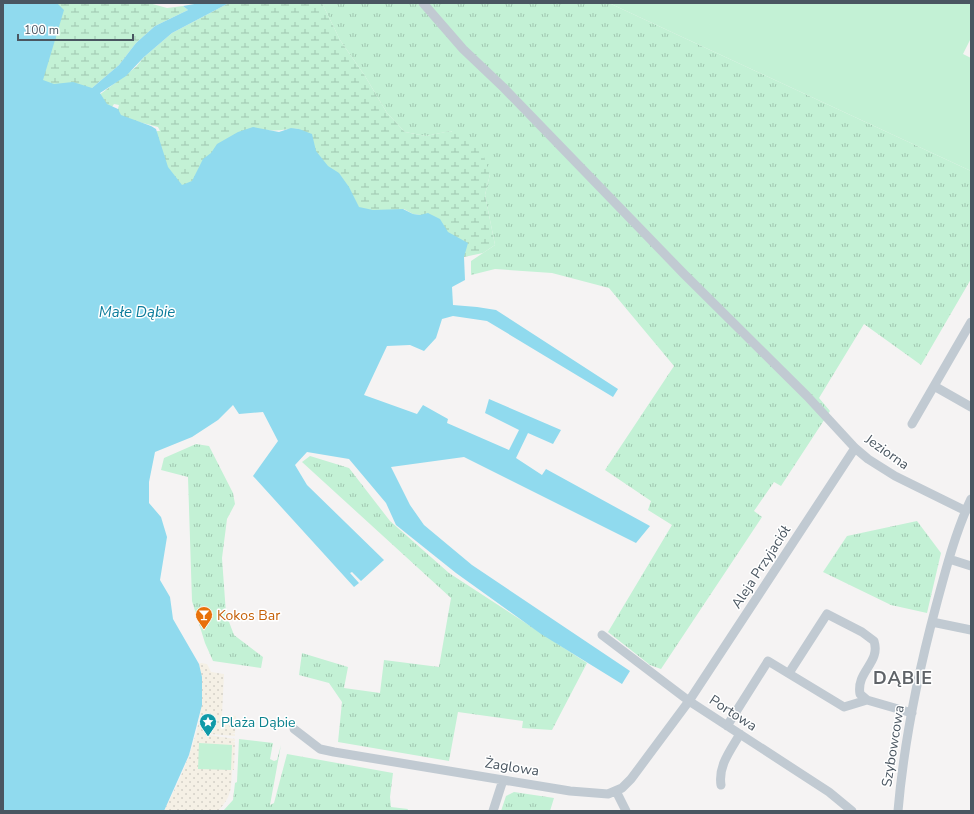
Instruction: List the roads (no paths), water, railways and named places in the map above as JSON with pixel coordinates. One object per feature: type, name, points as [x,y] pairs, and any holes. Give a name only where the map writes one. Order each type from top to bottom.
[{"type":"street","name":"Jeziorna","points":[[423,3],[463,49],[504,88],[679,268],[807,396],[855,448],[868,459],[895,476],[966,511]]},
{"type":"street","points":[[912,424],[971,322]]},
{"type":"street","points":[[934,386],[971,407]]},
{"type":"street","name":"Aleja Przyjaciół","points":[[689,701],[855,448]]},
{"type":"street","name":"Szybowcowa","points":[[898,809],[903,758],[932,622],[949,559],[971,499]]},
{"type":"street","points":[[949,559],[971,566]]},
{"type":"street","points":[[789,673],[827,614],[862,632],[874,641],[876,653],[860,681],[860,694],[867,700],[912,713]]},
{"type":"street","points":[[932,622],[971,630]]},
{"type":"street","name":"Portowa","points":[[602,635],[689,701],[830,792],[852,811]]},
{"type":"street","points":[[727,726],[768,661],[844,707],[867,700]]},
{"type":"street","name":"Żaglowa","points":[[294,729],[320,749],[600,795],[616,791],[631,779],[689,701]]},
{"type":"street","points":[[721,785],[720,773],[722,766],[740,734]]},
{"type":"street","points":[[493,811],[503,780]]},
{"type":"street","points":[[616,791],[626,811]]},
{"type":"water","name":"Małe Dąbie","points":[[3,3],[57,3],[64,10],[43,80],[54,84],[73,82],[92,88],[119,65],[136,43],[155,26],[188,10],[183,6],[200,3],[229,3],[172,33],[144,57],[126,76],[100,93],[107,104],[118,109],[121,115],[156,129],[168,167],[182,185],[192,181],[203,159],[211,153],[217,144],[238,132],[253,127],[279,132],[291,128],[299,129],[312,134],[316,151],[328,166],[339,173],[349,187],[359,207],[373,210],[403,209],[413,214],[420,215],[428,213],[440,219],[448,232],[468,243],[464,257],[465,280],[452,287],[453,305],[496,310],[618,389],[613,397],[487,321],[453,316],[442,319],[436,338],[424,351],[410,345],[387,346],[364,395],[417,414],[423,405],[448,419],[447,423],[509,450],[519,430],[485,413],[489,399],[561,430],[553,444],[528,433],[516,458],[542,475],[546,469],[650,526],[636,543],[464,457],[391,467],[410,505],[424,525],[472,565],[630,671],[622,684],[541,634],[456,573],[396,525],[386,503],[349,459],[307,452],[295,465],[307,485],[384,560],[361,581],[352,572],[350,573],[359,583],[354,587],[253,476],[278,441],[263,412],[239,414],[233,405],[218,420],[192,437],[155,452],[149,482],[149,503],[161,517],[167,537],[160,580],[170,597],[173,619],[199,664],[202,677],[202,705],[189,755],[164,811],[3,811]]},
{"type":"place","name":"Kokos Bar","points":[[204,630]]},
{"type":"place","name":"Plaża Dąbie","points":[[208,737]]},
{"type":"district","name":"DĄBIE","points":[[903,678]]}]
